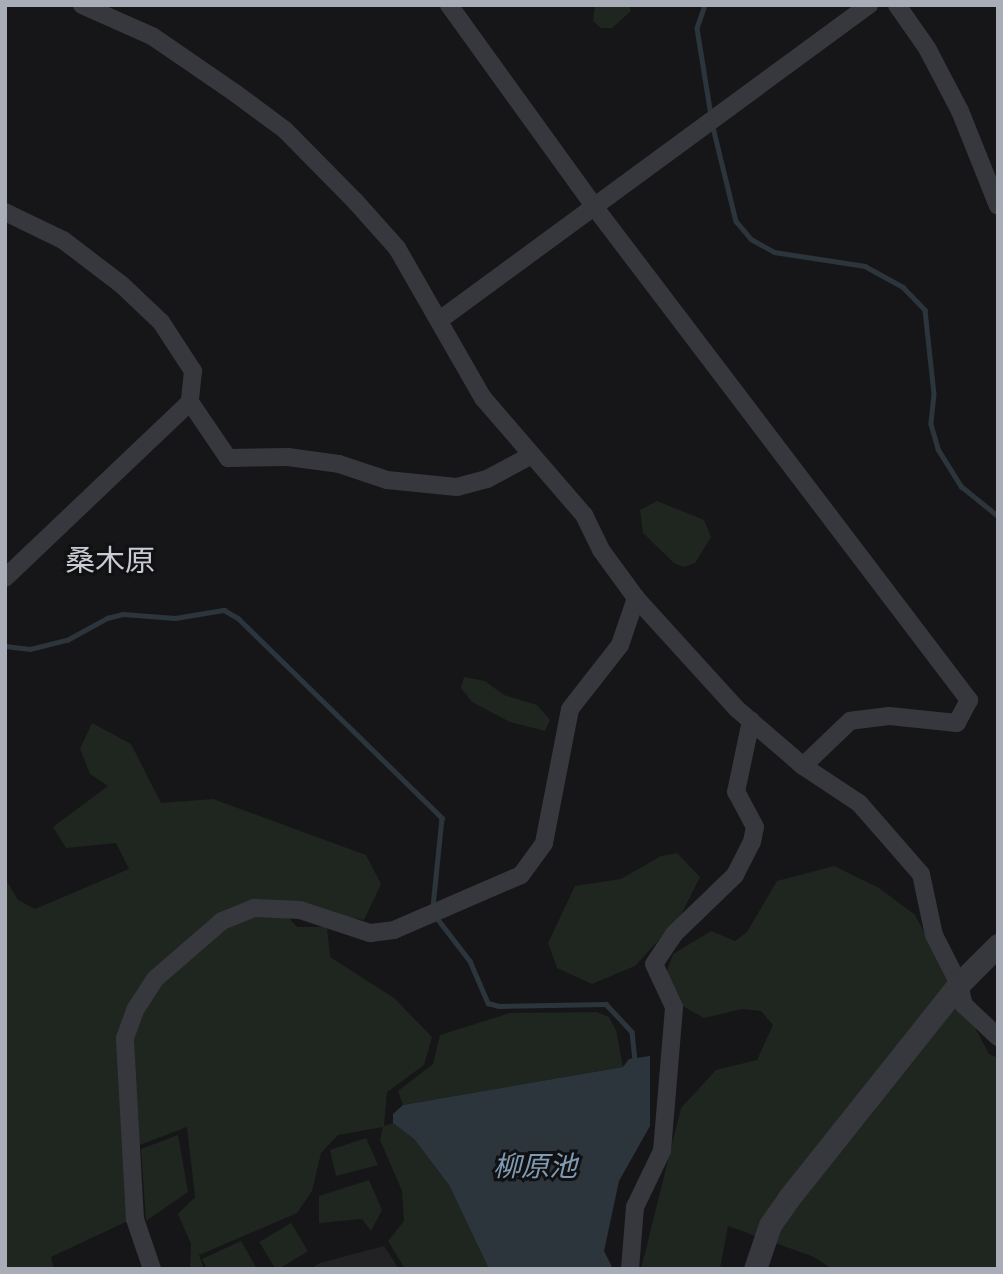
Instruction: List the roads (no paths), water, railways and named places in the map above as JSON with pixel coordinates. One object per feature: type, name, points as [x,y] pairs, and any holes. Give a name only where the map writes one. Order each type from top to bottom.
[{"type":"street","points":[[82,5],[152,36],[285,130],[397,248],[441,319],[483,398],[530,456],[584,514],[601,550],[636,598],[751,721],[803,766],[859,803],[921,874],[934,935],[959,984],[964,1005],[998,1037]]},
{"type":"street","points":[[449,5],[596,209],[969,700],[957,723],[889,716],[850,721],[803,766]]},
{"type":"street","points":[[441,319],[596,209],[869,5]]},
{"type":"street","points":[[897,5],[927,48],[960,111],[998,206]]},
{"type":"street","points":[[5,212],[63,240],[162,322],[193,371],[190,402],[228,458],[288,457],[339,464],[387,480],[457,487],[487,479],[530,456]]},
{"type":"street","points":[[5,578],[190,402]]},
{"type":"street","points":[[152,1269],[135,1219],[125,1038],[135,1010],[155,979],[222,921],[254,908],[300,910],[370,933],[394,930],[521,875],[535,860],[549,824],[567,718],[620,645],[636,598]]},
{"type":"street","points":[[630,1269],[635,1207],[662,1151],[674,1007],[654,964],[674,934],[735,875],[752,842],[755,827],[736,792],[751,721]]},
{"type":"street","points":[[755,1269],[770,1224],[788,1199],[959,984],[998,945]]},
{"type":"water","name":"柳原池","points":[[650,1056],[650,1126],[619,1181],[604,1251],[613,1269],[489,1269],[449,1185],[414,1139],[393,1123],[393,1114],[403,1105],[623,1067],[629,1059]]},
{"type":"waterway","points":[[705,5],[697,28],[711,115]]},
{"type":"waterway","points":[[713,127],[736,221],[751,239],[774,252],[865,266],[903,287],[925,310],[934,394],[931,424],[938,449],[961,486],[998,516]]},
{"type":"waterway","points":[[5,646],[30,649],[67,640],[107,618],[123,614],[175,618],[224,610],[238,618],[442,818],[433,906]]},
{"type":"waterway","points":[[437,918],[470,961],[488,1003],[499,1006],[606,1004],[632,1032],[635,1062]]},
{"type":"district","name":"桑木原","points":[[110,562]]}]
